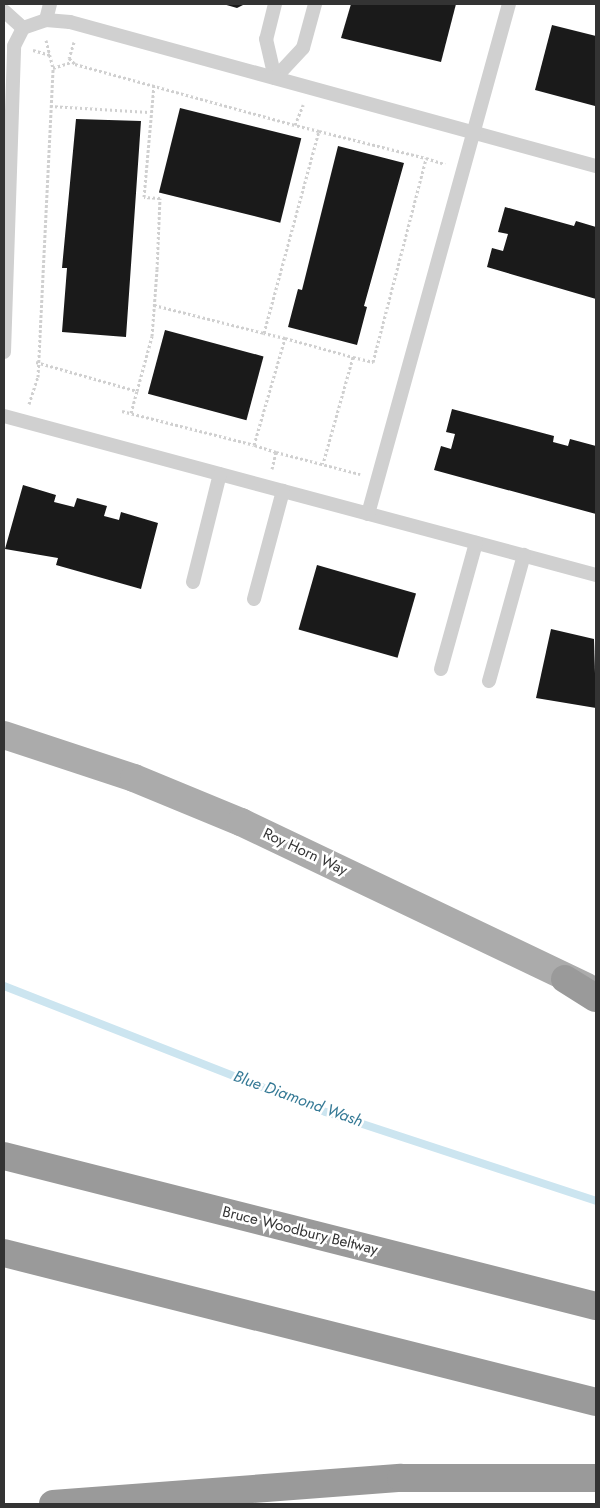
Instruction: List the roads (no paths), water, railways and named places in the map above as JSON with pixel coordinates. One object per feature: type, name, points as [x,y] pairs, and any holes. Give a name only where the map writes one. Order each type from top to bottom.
[{"type":"highway","points":[[565,978],[596,998]]},
{"type":"highway","name":"Bruce Woodbury Beltway","points":[[4,1156],[596,1306]]},
{"type":"highway","points":[[4,1253],[596,1402]]},
{"type":"highway","points":[[53,1504],[401,1478],[596,1478]]},
{"type":"main road","name":"Roy Horn Way","points":[[8,735],[134,778],[241,822],[565,978],[596,991]]},
{"type":"lane","points":[[4,352],[5,237],[14,46],[35,24],[50,4]]},
{"type":"lane","points":[[275,4],[266,39],[275,78]]},
{"type":"lane","points":[[275,78],[303,48],[315,4]]},
{"type":"lane","points":[[368,514],[509,4]]},
{"type":"lane","points":[[4,11],[35,24],[79,24],[596,166]]},
{"type":"lane","points":[[4,416],[596,575]]},
{"type":"lane","points":[[193,582],[220,474]]},
{"type":"lane","points":[[254,598],[283,491]]},
{"type":"lane","points":[[441,669],[476,543]]},
{"type":"lane","points":[[489,681],[524,556]]},
{"type":"waterway","name":"Blue Diamond Wash","points":[[4,986],[326,1112],[596,1201]]}]
